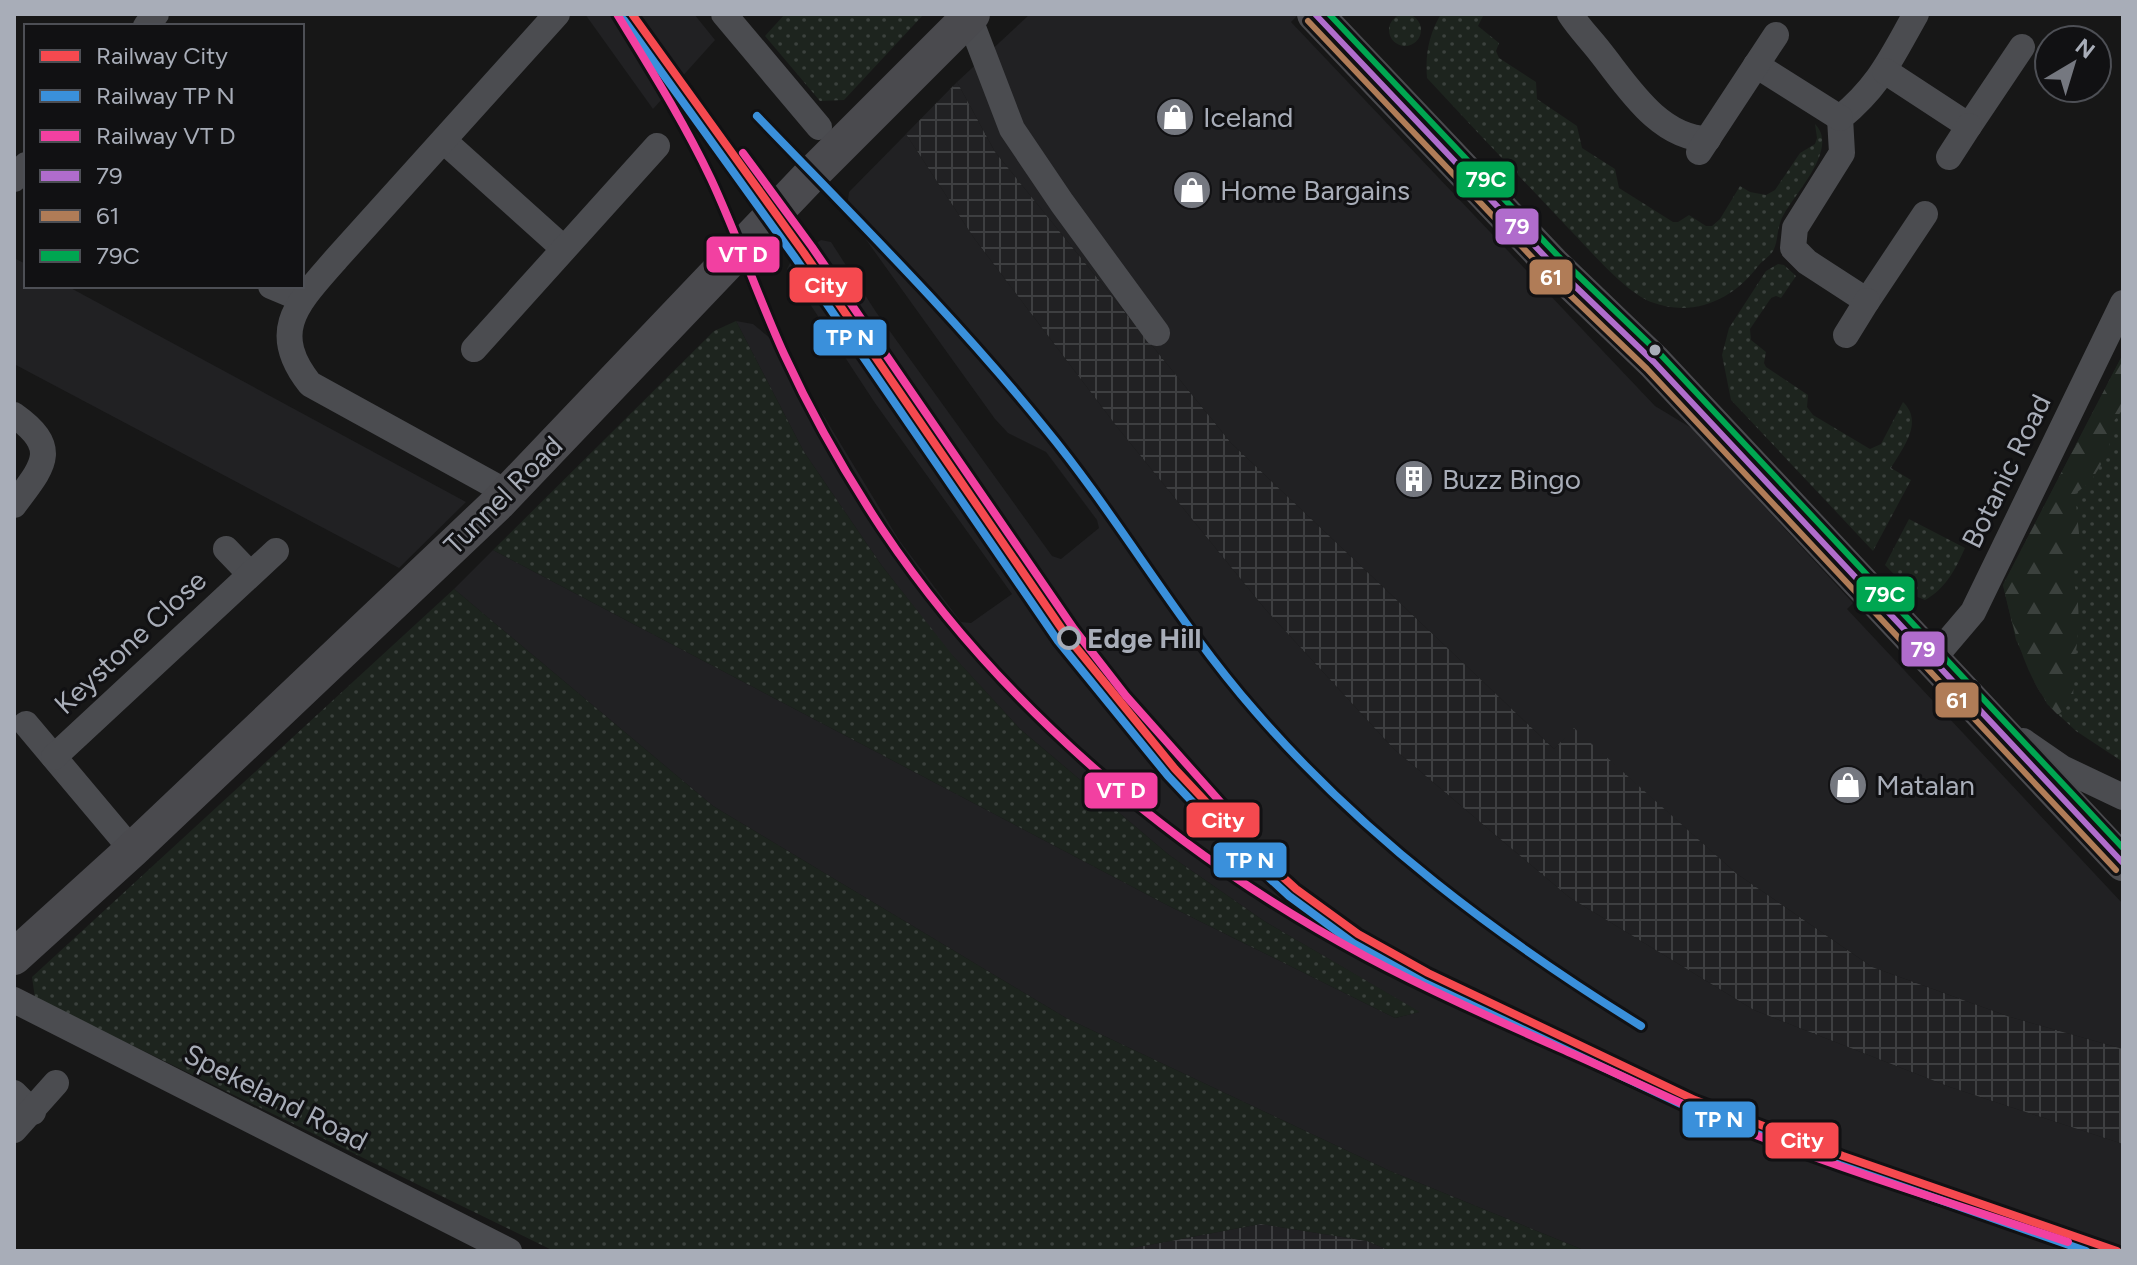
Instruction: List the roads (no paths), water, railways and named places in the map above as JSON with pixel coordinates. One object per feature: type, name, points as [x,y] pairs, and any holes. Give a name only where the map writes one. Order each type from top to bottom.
[{"type":"main road","points":[[1315,14],[1552,264],[1654,362],[1933,659],[2121,850]]},
{"type":"main road","name":"Tunnel Road","points":[[14,957],[132,850],[503,498],[808,178],[970,16]]},
{"type":"street","points":[[503,498],[310,384],[296,366],[289,346],[289,323],[302,299],[557,14]]},
{"type":"street","points":[[724,14],[819,127]]},
{"type":"street","points":[[1570,14],[1629,92],[1648,111],[1703,147],[1776,35]]},
{"type":"street","points":[[1840,118],[1868,94],[1885,71],[1916,14]]},
{"type":"street","points":[[970,16],[1012,129],[1157,333]]},
{"type":"street","points":[[1949,157],[2022,47]]},
{"type":"street","points":[[1756,65],[1840,118]]},
{"type":"street","points":[[1885,71],[1969,126]]},
{"type":"street","points":[[1840,118],[1842,153],[1795,228],[1793,248],[1807,262],[1867,301]]},
{"type":"street","points":[[444,141],[563,248]]},
{"type":"street","points":[[474,349],[657,146]]},
{"type":"street","points":[[1846,335],[1925,214]]},
{"type":"street","points":[[276,288],[302,299]]},
{"type":"street","name":"Botanic Road","points":[[1933,659],[1973,612],[2123,303]]},
{"type":"street","points":[[14,415],[32,428],[44,449],[42,468],[14,505]]},
{"type":"street","name":"Keystone Close","points":[[226,549],[250,574]]},
{"type":"street","name":"Keystone Close","points":[[54,757],[276,551]]},
{"type":"street","points":[[1988,716],[2062,768],[2123,797]]},
{"type":"street","name":"Keystone Close","points":[[26,724],[132,850]]},
{"type":"street","name":"Spekeland Road","points":[[14,1000],[509,1251]]},
{"type":"street","points":[[14,1130],[56,1083]]},
{"type":"street","points":[[14,1093],[33,1112]]},
{"type":"rail line","name":"City","points":[[632,14],[804,253],[1066,635],[1175,769],[1238,836],[1296,889],[1358,934],[1428,973],[1695,1100],[1843,1156],[2117,1251]]},
{"type":"place","name":"Iceland","points":[[1175,117]]},
{"type":"place","name":"Home Bargains","points":[[1192,190]]},
{"type":"place","name":"Buzz Bingo","points":[[1414,479]]},
{"type":"place","name":"Edge Hill","points":[[1069,638]]},
{"type":"place","name":"Matalan","points":[[1848,785]]}]
